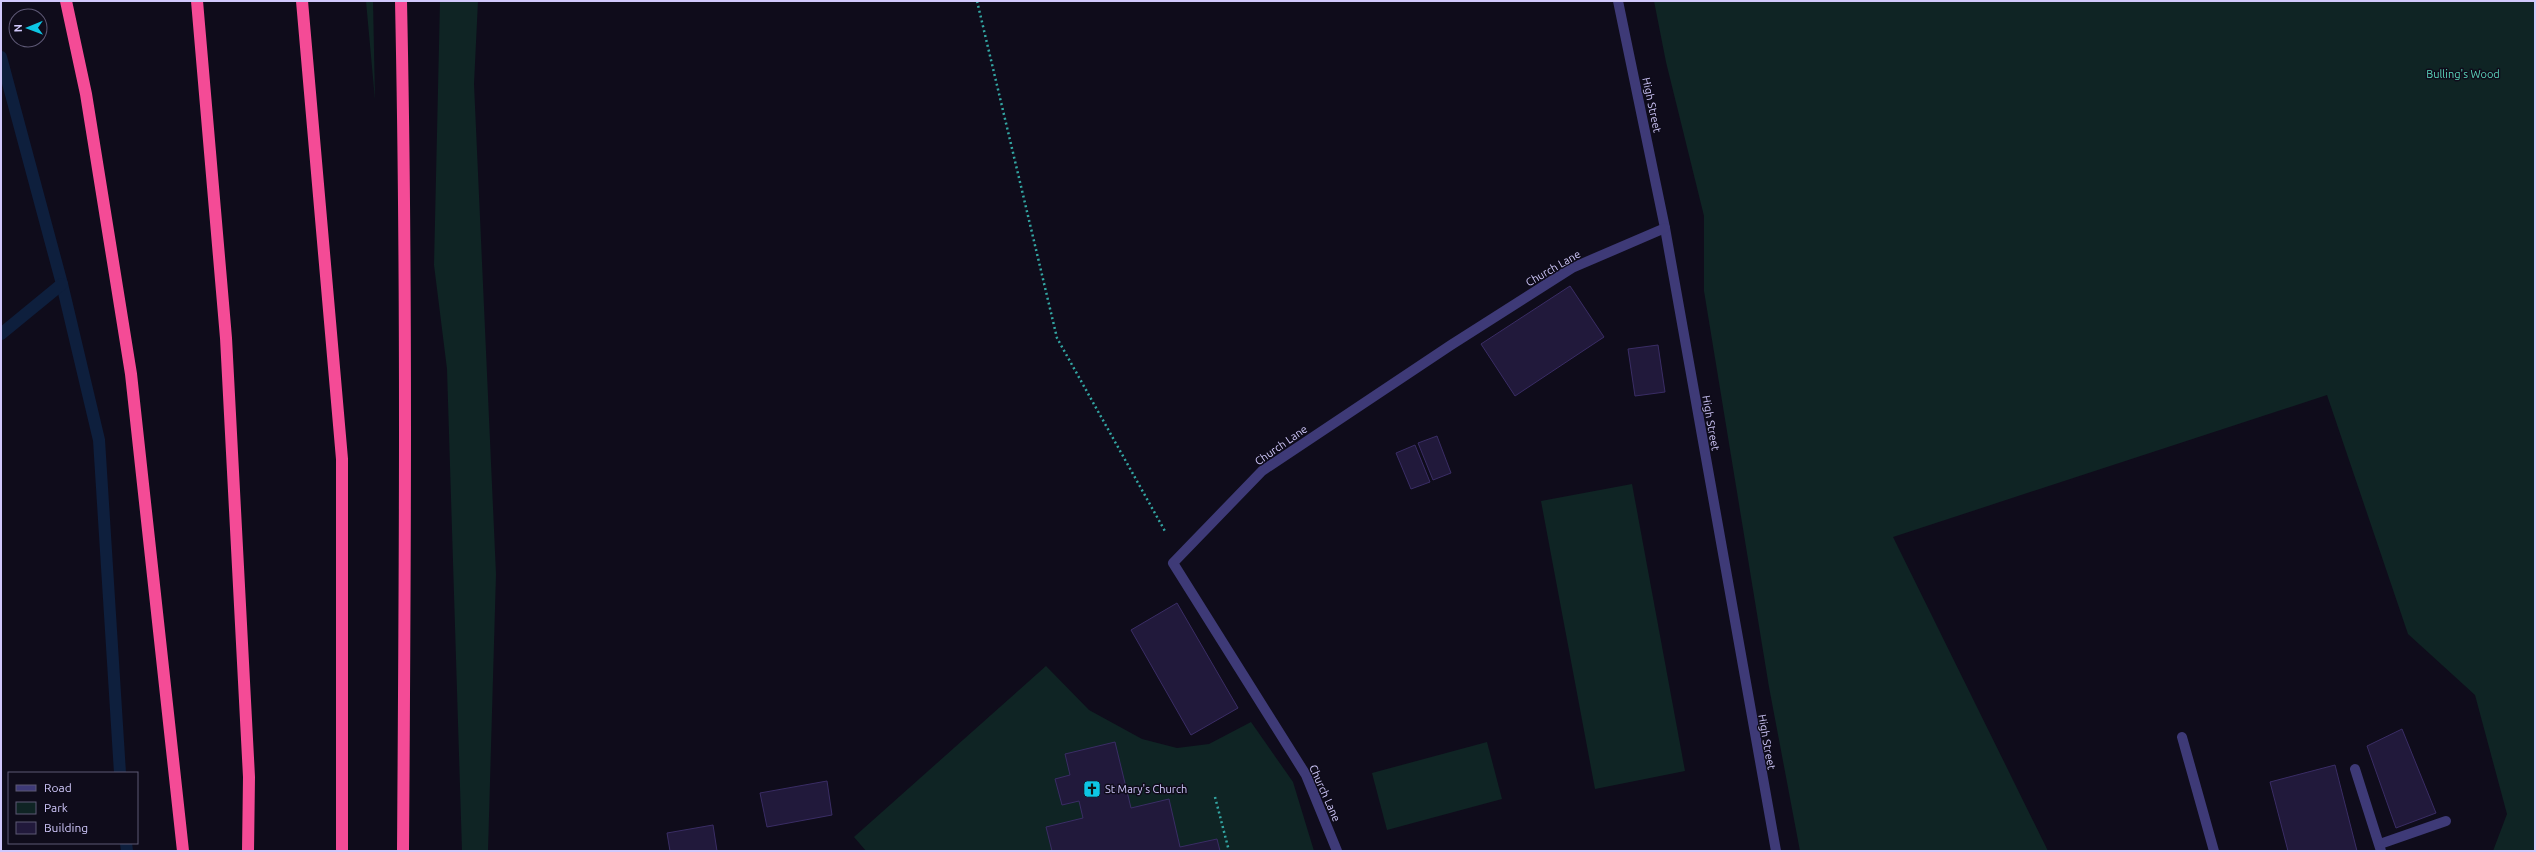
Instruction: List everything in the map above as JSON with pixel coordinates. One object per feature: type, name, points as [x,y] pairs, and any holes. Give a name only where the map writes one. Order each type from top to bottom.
[{"type":"highway","points":[[66,1],[86,94],[131,374],[183,851]]},
{"type":"highway","points":[[197,1],[226,338],[249,777],[248,851]]},
{"type":"highway","points":[[302,1],[342,459],[342,851]]},
{"type":"highway","points":[[401,1],[404,157],[406,483],[403,851]]},
{"type":"street","name":"High Street","points":[[1618,1],[1665,228],[1776,851]]},
{"type":"street","name":"Church Lane","points":[[1337,851],[1306,775],[1174,563],[1179,556],[1269,466],[1451,345],[1572,268],[1665,228]]},
{"type":"street","points":[[2182,737],[2214,851]]},
{"type":"street","points":[[2355,769],[2380,847],[2446,821]]},
{"type":"path","points":[[977,1],[1057,338],[1179,556]]},
{"type":"path","points":[[1215,797],[1229,851]]},
{"type":"green space","points":[[366,1],[373,1],[375,100]]},
{"type":"green space","points":[[440,1],[478,1],[474,84],[496,574],[488,851],[462,851],[447,369],[434,265]]},
{"type":"green space","name":"Bulling's Wood","points":[[1654,1],[2535,1],[2535,851],[2493,851],[2507,814],[2475,695],[2408,634],[2327,395],[1893,537],[2048,851],[1800,851],[1769,687],[1704,291],[1704,216],[1666,62]]},
{"type":"green space","points":[[1632,484],[1685,771],[1595,789],[1541,501]]},
{"type":"green space","points":[[1046,666],[1089,710],[1142,739],[1177,748],[1209,744],[1251,722],[1293,782],[1314,851],[866,851],[854,837]]},
{"type":"green space","points":[[1487,742],[1502,799],[1387,830],[1372,773]]},
{"type":"building","points":[[1570,286],[1604,337],[1515,396],[1481,344]]},
{"type":"building","points":[[1658,345],[1665,392],[1635,396],[1628,349]]},
{"type":"building","points":[[1437,436],[1451,473],[1433,480],[1418,443]]},
{"type":"building","points":[[1415,445],[1430,482],[1411,489],[1396,453]]},
{"type":"building","points":[[1177,603],[1238,708],[1191,735],[1131,630]]},
{"type":"building","points":[[2402,729],[2436,813],[2396,828],[2367,746]]},
{"type":"building","name":"St Mary's Church","points":[[1115,742],[1131,808],[1169,799],[1180,847],[1217,839],[1220,851],[1052,851],[1046,827],[1083,818],[1079,801],[1062,805],[1055,779],[1070,775],[1065,754]]},
{"type":"building","points":[[2335,765],[2357,851],[2288,851],[2270,782]]},
{"type":"building","points":[[827,781],[832,815],[767,827],[760,793]]},
{"type":"building","points":[[713,825],[717,851],[670,851],[667,833]]},
{"type":"waterway","points":[[1,57],[62,284],[99,440],[120,772]]},
{"type":"waterway","points":[[1,334],[62,284]]},
{"type":"waterway","points":[[126,844],[127,851]]},
{"type":"place","name":"St Mary's Church","points":[[1092,789]]}]
